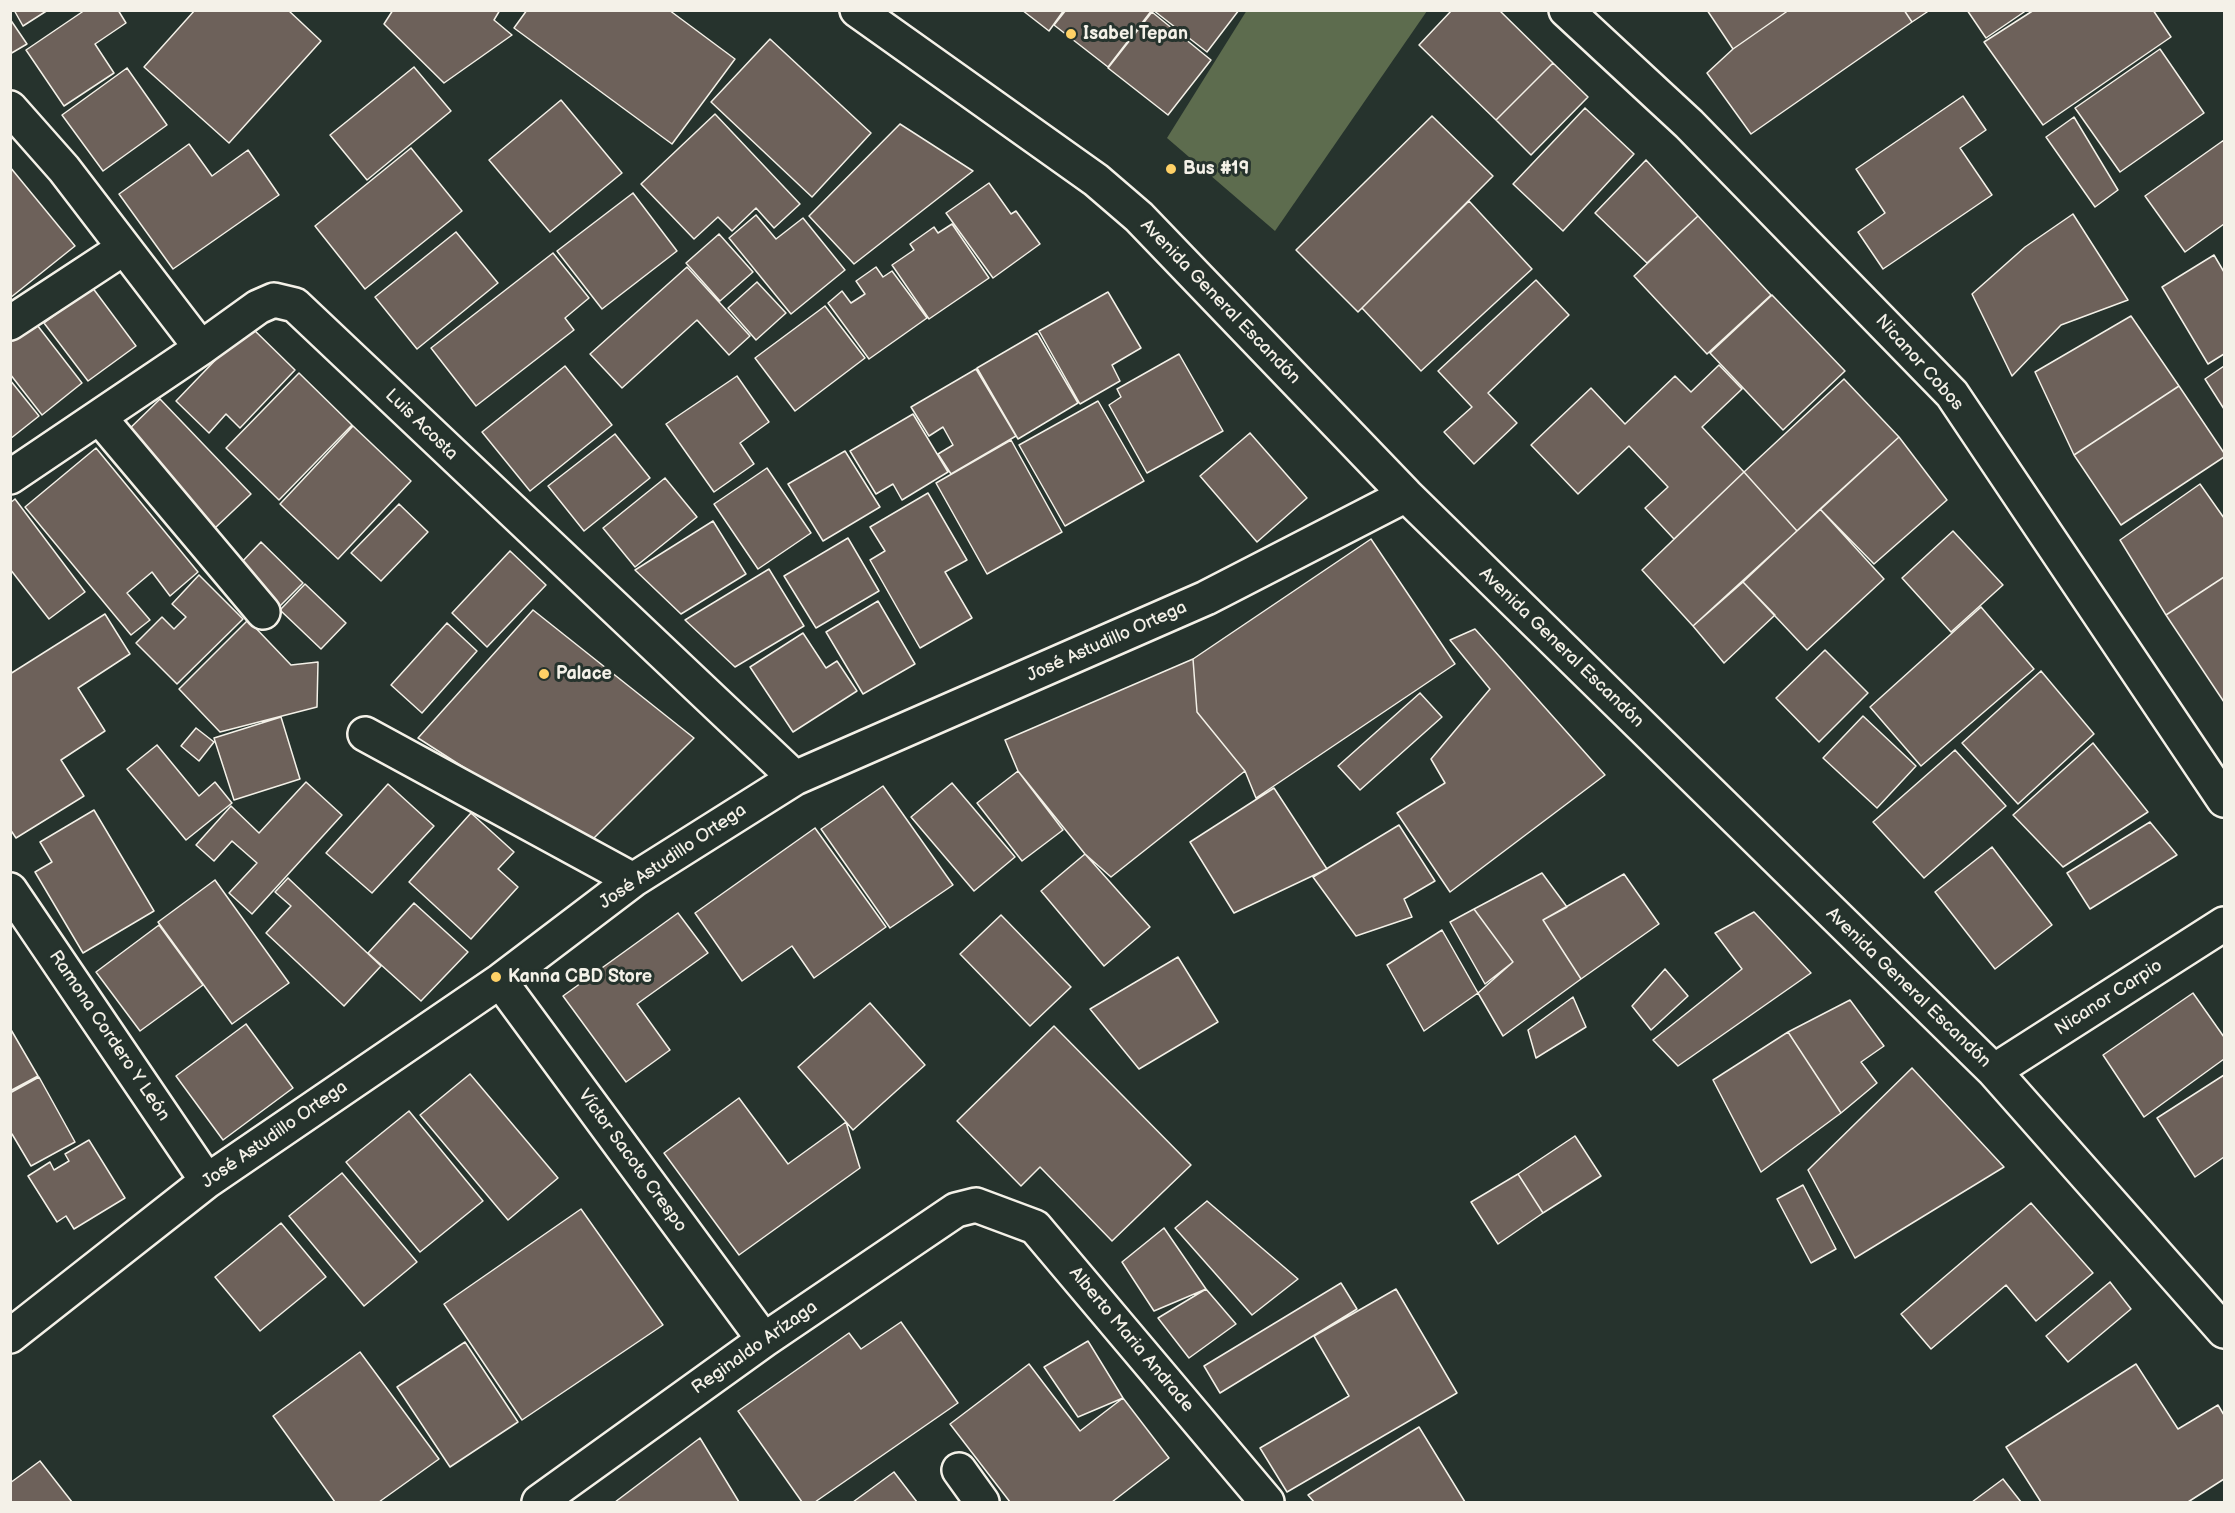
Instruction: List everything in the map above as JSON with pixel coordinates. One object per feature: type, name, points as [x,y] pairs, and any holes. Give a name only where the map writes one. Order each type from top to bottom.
[{"type":"street","name":"Avenida General Escandón","points":[[857,10],[1096,180],[1139,217],[1406,495],[1994,1071],[2224,1331]]},
{"type":"street","name":"Nicanor Cobos","points":[[1566,10],[1689,124],[1952,394],[2224,800]]},
{"type":"street","points":[[10,108],[64,169],[201,348]]},
{"type":"street","points":[[10,322],[124,248]]},
{"type":"street","name":"Luis Acosta","points":[[10,477],[258,307],[274,300],[295,305],[795,778]]},
{"type":"street","points":[[99,417],[262,612]]},
{"type":"street","name":"José Astudillo Ortega","points":[[10,1336],[207,1181],[500,981],[633,880],[795,778],[1206,598],[1406,495]]},
{"type":"street","points":[[365,734],[633,880]]},
{"type":"street","name":"Ramona Cordero Y León","points":[[11,892],[207,1181]]},
{"type":"street","name":"Nicanor Carpio","points":[[1994,1071],[2224,924]]},
{"type":"street","name":"Víctor Sacoto Crespo","points":[[500,981],[765,1340]]},
{"type":"street","name":"Reginaldo Arízaga","points":[[539,1503],[765,1340],[956,1210],[976,1205]]},
{"type":"street","name":"Alberto Maria Andrade","points":[[976,1205],[1035,1227],[1267,1503]]},
{"type":"street","points":[[959,1470],[982,1503]]},
{"type":"green space","points":[[1247,10],[1427,11],[1275,231],[1167,138]]},
{"type":"building","points":[[14,10],[48,10],[23,26]]},
{"type":"building","points":[[85,10],[118,10],[126,23],[95,44],[114,73],[64,106],[26,50]]},
{"type":"building","points":[[195,10],[288,10],[321,41],[229,143],[144,67]]},
{"type":"building","points":[[393,10],[500,10],[494,20],[512,35],[444,83],[384,24]]},
{"type":"building","points":[[527,10],[669,10],[735,59],[672,144],[514,28]]},
{"type":"building","points":[[1022,10],[1064,10],[1049,31]]},
{"type":"building","points":[[1066,10],[1152,10],[1108,67],[1054,25]]},
{"type":"building","points":[[1153,10],[1239,10],[1207,52]]},
{"type":"building","points":[[1452,10],[1499,10],[1553,63],[1496,120],[1419,45]]},
{"type":"building","points":[[1707,10],[1789,10],[1733,49]]},
{"type":"building","points":[[1789,10],[1904,10],[1912,22],[1751,134],[1707,73],[1733,49]]},
{"type":"building","points":[[1904,10],[1930,10],[1912,22]]},
{"type":"building","points":[[1967,10],[2027,10],[1986,38]]},
{"type":"building","points":[[2034,10],[2153,10],[2171,37],[2043,125],[1984,42]]},
{"type":"building","points":[[1152,12],[1211,60],[1168,115],[1108,68]]},
{"type":"building","points":[[10,19],[27,44],[10,54]]},
{"type":"building","points":[[770,39],[871,133],[812,197],[711,102]]},
{"type":"building","points":[[2160,49],[2204,113],[2120,172],[2075,108]]},
{"type":"building","points":[[1553,63],[1588,97],[1531,155],[1496,120]]},
{"type":"building","points":[[414,67],[451,111],[367,180],[330,135]]},
{"type":"building","points":[[127,68],[167,125],[103,171],[62,115]]},
{"type":"building","points":[[1963,96],[1986,130],[1960,148],[1992,195],[1883,269],[1858,232],[1885,213],[1856,169]]},
{"type":"building","points":[[561,100],[622,173],[550,232],[489,160]]},
{"type":"building","points":[[1585,108],[1634,154],[1563,231],[1513,184]]},
{"type":"building","points":[[715,114],[800,204],[774,228],[756,208],[732,231],[718,217],[694,239],[641,184]]},
{"type":"building","points":[[1432,116],[1493,176],[1358,312],[1296,250]]},
{"type":"building","points":[[2074,117],[2118,190],[2095,207],[2046,137]]},
{"type":"building","points":[[900,124],[973,171],[854,264],[809,216]]},
{"type":"building","points":[[2224,140],[2224,224],[2185,252],[2145,196]]},
{"type":"building","points":[[189,144],[212,176],[248,150],[279,195],[173,269],[119,194]]},
{"type":"building","points":[[411,148],[462,211],[365,289],[315,226]]},
{"type":"building","points":[[1646,160],[1698,216],[1647,263],[1595,213]]},
{"type":"building","points":[[10,167],[75,246],[10,298]]},
{"type":"building","points":[[989,183],[1011,214],[1016,211],[1040,244],[993,278],[946,213]]},
{"type":"building","points":[[633,193],[677,251],[602,309],[557,251]]},
{"type":"building","points":[[1469,201],[1532,269],[1421,371],[1362,308]]},
{"type":"building","points":[[2073,214],[2128,300],[2061,325],[2012,376],[1972,294],[2025,247]]},
{"type":"building","points":[[756,215],[776,239],[803,218],[845,270],[791,314],[729,238]]},
{"type":"building","points":[[1698,216],[1771,295],[1707,354],[1634,276]]},
{"type":"building","points":[[952,224],[989,278],[929,319],[892,265],[914,250],[910,244],[934,227],[938,233]]},
{"type":"building","points":[[456,232],[498,283],[417,349],[375,297]]},
{"type":"building","points":[[719,234],[753,272],[720,301],[686,263]]},
{"type":"building","points":[[553,253],[589,298],[565,318],[574,330],[476,406],[431,348]]},
{"type":"building","points":[[2214,255],[2224,272],[2224,354],[2208,364],[2162,287]]},
{"type":"building","points":[[687,267],[750,336],[729,355],[697,320],[622,388],[590,354]]},
{"type":"building","points":[[876,267],[883,277],[892,271],[927,318],[869,359],[828,303],[842,291],[851,303],[865,294],[856,281]]},
{"type":"building","points":[[1536,280],[1569,315],[1488,393],[1517,423],[1474,464],[1444,432],[1472,407],[1438,371]]},
{"type":"building","points":[[757,282],[786,313],[756,340],[728,308]]},
{"type":"building","points":[[92,287],[136,346],[88,381],[44,323]]},
{"type":"building","points":[[1108,292],[1141,348],[1112,365],[1120,381],[1080,404],[1039,331]]},
{"type":"building","points":[[1772,295],[1845,371],[1783,430],[1710,353]]},
{"type":"building","points":[[825,306],[865,358],[795,411],[755,358]]},
{"type":"building","points":[[2131,316],[2179,386],[2074,455],[2035,372]]},
{"type":"building","points":[[34,321],[82,383],[42,415],[10,374],[10,339]]},
{"type":"building","points":[[249,325],[295,370],[240,428],[226,414],[209,433],[176,401]]},
{"type":"building","points":[[1037,333],[1078,403],[1018,439],[977,368]]},
{"type":"building","points":[[1179,354],[1223,431],[1147,473],[1109,405],[1121,397],[1117,389]]},
{"type":"building","points":[[1719,365],[1742,389],[1702,427],[1744,472],[1674,539],[1645,508],[1668,487],[1629,446],[1578,494],[1531,445],[1591,388],[1625,424],[1675,376],[1691,392]]},
{"type":"building","points":[[565,366],[612,425],[530,491],[482,432]]},
{"type":"building","points":[[2224,366],[2224,409],[2205,379]]},
{"type":"building","points":[[976,369],[1016,436],[951,474],[938,454],[953,445],[943,427],[929,436],[911,407]]},
{"type":"building","points":[[299,373],[352,425],[279,500],[226,448]]},
{"type":"building","points":[[737,376],[769,422],[740,443],[754,464],[714,492],[666,424]]},
{"type":"building","points":[[1844,379],[1899,437],[1797,531],[1744,472]]},
{"type":"building","points":[[10,380],[39,416],[10,439]]},
{"type":"building","points":[[2179,386],[2224,453],[2224,457],[2121,525],[2074,455]]},
{"type":"building","points":[[160,399],[251,494],[215,528],[123,435]]},
{"type":"building","points":[[1098,401],[1144,481],[1065,526],[1019,445]]},
{"type":"building","points":[[913,414],[948,472],[902,500],[893,484],[876,494],[850,451]]},
{"type":"building","points":[[353,426],[411,481],[338,559],[280,504]]},
{"type":"building","points":[[1250,433],[1307,498],[1257,542],[1200,476]]},
{"type":"building","points":[[615,434],[650,478],[584,531],[548,486]]},
{"type":"building","points":[[1899,437],[1947,500],[1874,564],[1820,509]]},
{"type":"building","points":[[1011,440],[1062,532],[987,574],[936,483]]},
{"type":"building","points":[[96,448],[198,572],[170,596],[152,572],[127,593],[150,620],[131,635],[25,507]]},
{"type":"building","points":[[845,451],[880,507],[823,541],[788,484]]},
{"type":"building","points":[[767,468],[811,533],[758,569],[714,504]]},
{"type":"building","points":[[1744,472],[1797,531],[1693,626],[1642,570]]},
{"type":"building","points":[[665,478],[697,517],[635,567],[603,528]]},
{"type":"building","points":[[2200,484],[2224,518],[2224,577],[2166,615],[2120,540]]},
{"type":"building","points":[[928,493],[967,560],[945,572],[972,618],[920,648],[870,560],[885,551],[870,527]]},
{"type":"building","points":[[15,499],[85,592],[49,619],[10,569],[10,503]]},
{"type":"building","points":[[399,504],[428,532],[381,581],[351,553]]},
{"type":"building","points":[[1820,509],[1884,579],[1807,650],[1743,582]]},
{"type":"building","points":[[713,521],[746,574],[681,614],[635,570]]},
{"type":"building","points":[[1953,531],[2003,585],[1951,632],[1902,578]]},
{"type":"building","points":[[848,538],[879,591],[816,628],[784,576]]},
{"type":"building","points":[[1371,539],[1455,664],[1256,798],[1245,771],[1197,712],[1193,659]]},
{"type":"building","points":[[261,542],[303,583],[278,608],[237,567]]},
{"type":"building","points":[[510,551],[546,585],[487,647],[452,613]]},
{"type":"building","points":[[769,569],[804,626],[735,667],[685,620]]},
{"type":"building","points":[[199,575],[243,619],[177,684],[136,643],[162,617],[174,629],[186,617],[172,604]]},
{"type":"building","points":[[2224,577],[2224,702],[2166,615]]},
{"type":"building","points":[[1743,582],[1775,615],[1724,663],[1693,626]]},
{"type":"building","points":[[305,584],[346,623],[321,649],[280,610]]},
{"type":"building","points":[[878,601],[915,664],[863,694],[826,632]]},
{"type":"building","points":[[1981,607],[2034,669],[1921,766],[1870,707]]},
{"type":"building","name":"Palace","points":[[533,610],[694,738],[586,846],[418,738]]},
{"type":"building","points":[[105,614],[130,654],[78,688],[105,731],[61,760],[84,796],[16,838],[10,829],[10,674]]},
{"type":"building","points":[[248,620],[291,665],[318,662],[317,707],[220,732],[179,689]]},
{"type":"building","points":[[447,623],[477,651],[422,713],[391,685]]},
{"type":"building","points":[[1475,629],[1605,775],[1450,892],[1397,813],[1445,783],[1431,759],[1490,689],[1450,640]]},
{"type":"building","points":[[803,633],[826,668],[837,661],[857,691],[793,732],[750,667]]},
{"type":"building","points":[[1825,650],[1868,693],[1819,742],[1776,698]]},
{"type":"building","points":[[1193,659],[1197,712],[1245,771],[1111,877],[1085,854],[1018,771],[1005,740]]},
{"type":"building","points":[[2041,671],[2094,734],[2018,804],[1962,743]]},
{"type":"building","points":[[1420,693],[1442,717],[1360,790],[1338,766]]},
{"type":"building","points":[[1863,716],[1916,766],[1877,808],[1823,758]]},
{"type":"building","points":[[281,717],[300,779],[234,800],[214,738]]},
{"type":"building","points":[[196,728],[214,742],[199,761],[181,746]]},
{"type":"building","points":[[2093,743],[2148,812],[2063,867],[2013,815]]},
{"type":"building","points":[[157,745],[199,796],[215,782],[232,803],[186,840],[127,769]]},
{"type":"building","points":[[1955,750],[2006,806],[1924,878],[1873,822]]},
{"type":"building","points":[[1018,771],[1063,830],[1022,861],[977,803]]},
{"type":"building","points":[[306,782],[342,815],[252,914],[229,893],[257,863],[232,841],[214,861],[196,845],[231,806],[259,833]]},
{"type":"building","points":[[952,783],[1015,857],[974,891],[911,817]]},
{"type":"building","points":[[388,784],[434,826],[372,893],[326,853]]},
{"type":"building","points":[[883,786],[953,885],[890,928],[821,829]]},
{"type":"building","points":[[1274,788],[1327,869],[1234,913],[1190,842]]},
{"type":"building","points":[[94,810],[154,911],[83,953],[35,872],[52,862],[40,842]]},
{"type":"building","points":[[471,813],[514,852],[498,869],[518,887],[471,939],[409,882]]},
{"type":"building","points":[[2150,822],[2177,855],[2090,909],[2067,873]]},
{"type":"building","points":[[1399,825],[1435,881],[1404,899],[1412,917],[1356,936],[1313,877]]},
{"type":"building","points":[[815,828],[886,927],[814,978],[792,946],[742,981],[695,913]]},
{"type":"building","points":[[1992,847],[2052,925],[1995,969],[1935,892]]},
{"type":"building","points":[[1085,854],[1150,927],[1104,966],[1041,891]]},
{"type":"building","points":[[1542,873],[1567,907],[1543,920],[1581,979],[1503,1036],[1478,993],[1513,962],[1474,909]]},
{"type":"building","points":[[1624,874],[1659,924],[1581,979],[1543,920]]},
{"type":"building","points":[[288,878],[381,966],[344,1006],[266,933],[291,906],[275,892]]},
{"type":"building","points":[[215,880],[289,983],[232,1024],[158,922]]},
{"type":"building","points":[[414,903],[468,952],[421,1001],[368,953]]},
{"type":"building","points":[[1474,909],[1513,962],[1485,984],[1450,922]]},
{"type":"building","points":[[1754,912],[1811,973],[1678,1066],[1653,1040],[1742,969],[1715,933]]},
{"type":"building","points":[[678,913],[708,953],[637,1004],[670,1050],[626,1082],[563,996]]},
{"type":"building","points":[[1001,915],[1071,987],[1030,1026],[960,954]]},
{"type":"building","points":[[159,925],[203,985],[140,1031],[96,972]]},
{"type":"building","points":[[1442,930],[1478,993],[1424,1031],[1387,965]]},
{"type":"building","points":[[1178,957],[1218,1022],[1139,1069],[1090,1009]]},
{"type":"building","points":[[1665,969],[1688,996],[1651,1030],[1632,1006]]},
{"type":"building","points":[[2193,993],[2224,1037],[2224,1059],[2144,1117],[2103,1055]]},
{"type":"building","points":[[1573,997],[1586,1027],[1536,1058],[1528,1030]]},
{"type":"building","points":[[1850,1000],[1884,1046],[1861,1062],[1877,1083],[1841,1113],[1788,1032]]},
{"type":"building","points":[[870,1003],[925,1065],[853,1130],[798,1067]]},
{"type":"building","points":[[246,1024],[293,1088],[223,1140],[176,1076]]},
{"type":"building","points":[[1054,1026],[1191,1165],[1112,1241],[1040,1167],[1021,1186],[957,1121]]},
{"type":"building","points":[[10,1028],[38,1076],[10,1091]]},
{"type":"building","points":[[1788,1032],[1841,1113],[1761,1172],[1713,1080]]},
{"type":"building","points":[[1912,1068],[2004,1167],[1855,1258],[1808,1170]]},
{"type":"building","points":[[470,1074],[558,1178],[508,1220],[420,1115]]},
{"type":"building","points":[[2224,1075],[2224,1157],[2195,1177],[2157,1118]]},
{"type":"building","points":[[39,1077],[75,1142],[31,1166],[10,1134],[10,1093]]},
{"type":"building","points":[[739,1098],[788,1164],[846,1122],[860,1168],[739,1255],[664,1153]]},
{"type":"building","points":[[409,1111],[483,1201],[420,1252],[346,1162]]},
{"type":"building","points":[[1575,1136],[1601,1176],[1543,1213],[1518,1174]]},
{"type":"building","points":[[89,1140],[125,1198],[74,1229],[66,1216],[57,1222],[28,1176],[50,1162],[54,1170],[69,1161],[65,1154]]},
{"type":"building","points":[[342,1173],[417,1262],[364,1306],[289,1216]]},
{"type":"building","points":[[1518,1174],[1543,1213],[1498,1244],[1471,1202]]},
{"type":"building","points":[[1803,1185],[1836,1249],[1811,1263],[1777,1199]]},
{"type":"building","points":[[1207,1201],[1298,1279],[1252,1315],[1175,1228]]},
{"type":"building","points":[[2031,1203],[2093,1273],[2036,1321],[2006,1285],[1931,1349],[1901,1314]]},
{"type":"building","points":[[581,1209],[663,1325],[522,1420],[444,1304]]},
{"type":"building","points":[[281,1223],[326,1277],[260,1331],[215,1277]]},
{"type":"building","points":[[1164,1228],[1206,1289],[1154,1311],[1122,1262]]},
{"type":"building","points":[[2110,1282],[2131,1309],[2068,1362],[2046,1336]]},
{"type":"building","points":[[1341,1283],[1357,1309],[1220,1393],[1204,1366]]},
{"type":"building","points":[[1206,1289],[1236,1324],[1189,1358],[1158,1318]]},
{"type":"building","points":[[1396,1289],[1457,1393],[1287,1492],[1260,1448],[1349,1396],[1314,1336]]},
{"type":"building","points":[[901,1322],[958,1403],[815,1502],[802,1502],[738,1411],[849,1333],[861,1349]]},
{"type":"building","points":[[1088,1341],[1123,1398],[1078,1417],[1044,1367]]},
{"type":"building","points":[[465,1342],[518,1422],[450,1467],[397,1387]]},
{"type":"building","points":[[360,1352],[439,1459],[379,1502],[335,1502],[273,1416]]},
{"type":"building","points":[[1029,1364],[1080,1431],[1123,1398],[1169,1458],[1112,1502],[1010,1502],[950,1424]]},
{"type":"building","points":[[2136,1364],[2178,1429],[2218,1405],[2224,1415],[2224,1479],[2188,1502],[2041,1502],[2006,1447]]},
{"type":"building","points":[[1419,1427],[1465,1502],[1314,1502],[1308,1495]]},
{"type":"building","points":[[700,1438],[739,1502],[615,1502]]},
{"type":"building","points":[[40,1461],[72,1502],[10,1502],[10,1483]]},
{"type":"building","points":[[894,1472],[917,1502],[853,1502]]},
{"type":"building","points":[[2003,1479],[2021,1502],[1972,1502]]},
{"type":"place","name":"Isabel Tepan","points":[[1071,34]]},
{"type":"place","name":"Bus #19","points":[[1171,169]]},
{"type":"place","name":"Palace","points":[[544,674]]},
{"type":"place","name":"Kanna CBD Store","points":[[496,977]]}]
